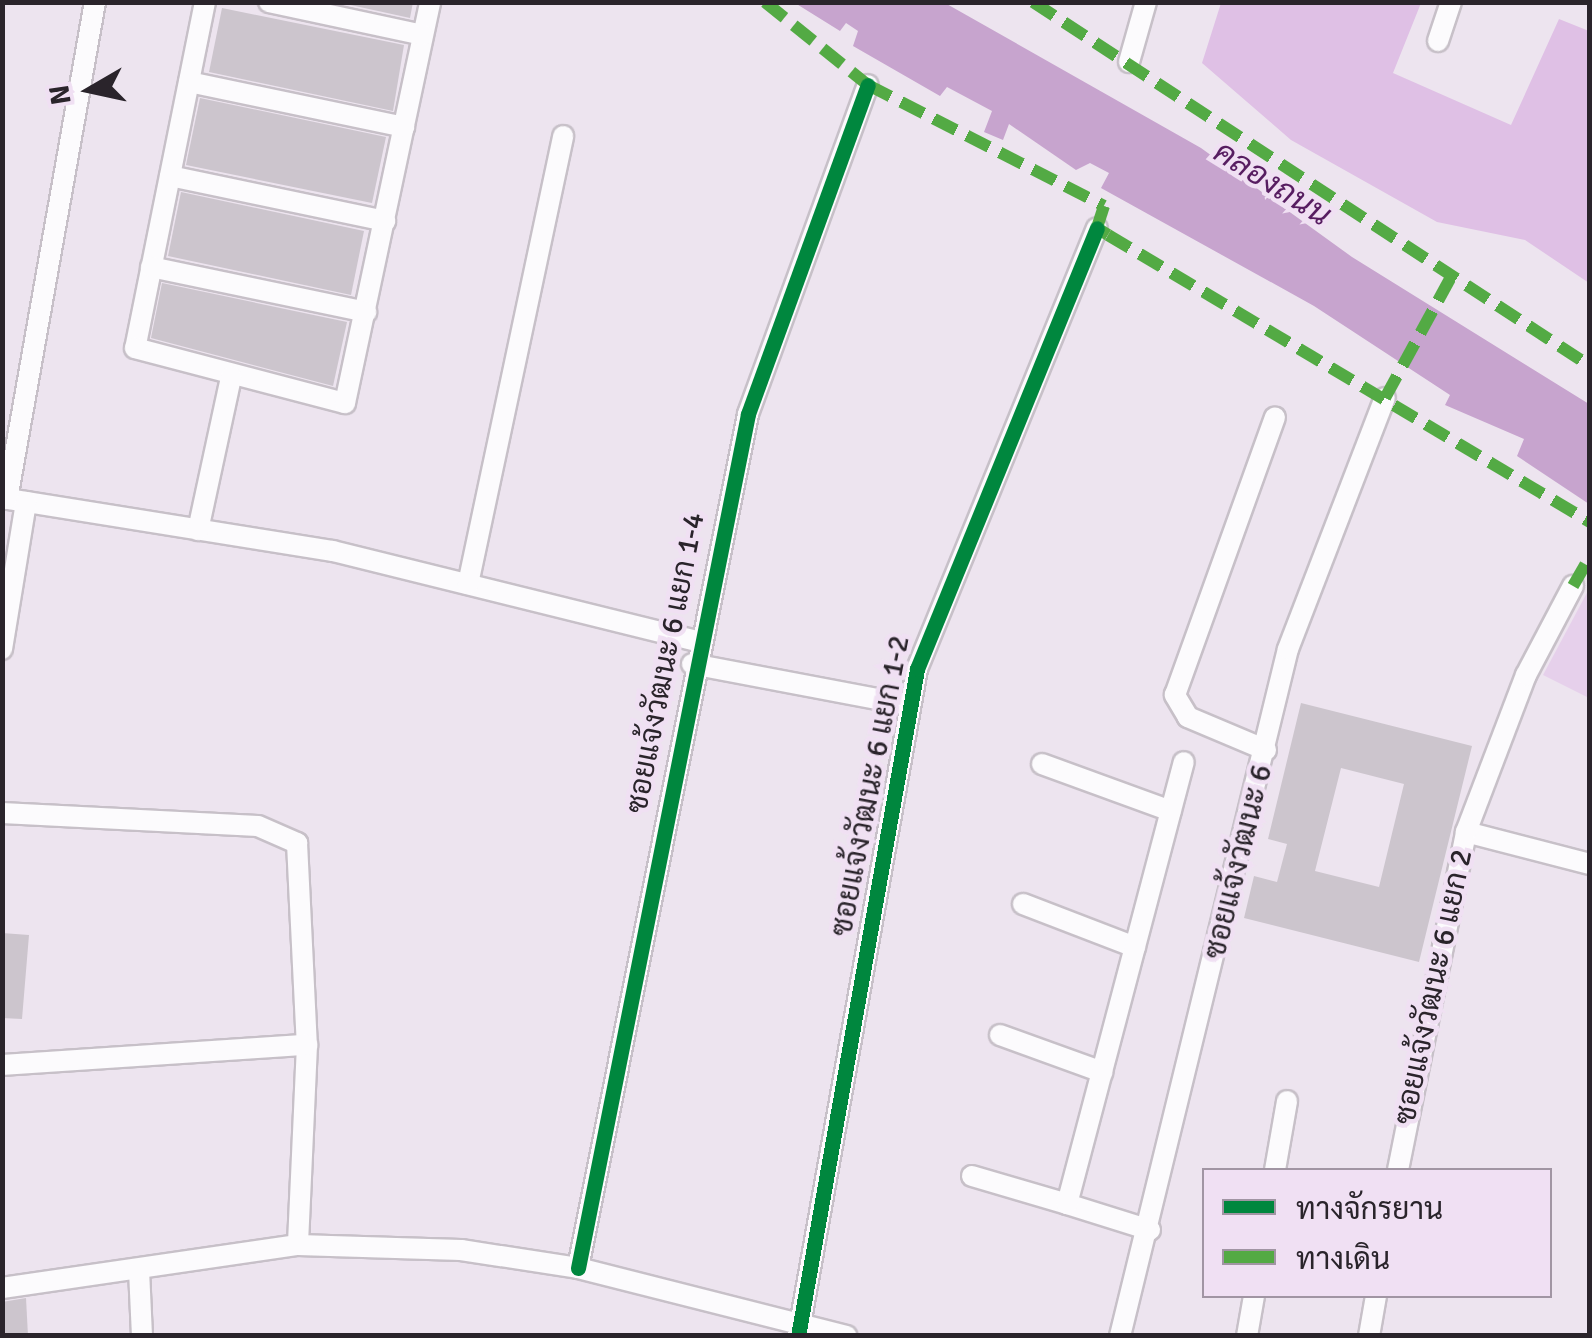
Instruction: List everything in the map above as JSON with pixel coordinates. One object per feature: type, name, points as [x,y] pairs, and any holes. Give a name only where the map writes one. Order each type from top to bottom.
[{"type":"street","points":[[2,649],[12,500],[94,2]]},
{"type":"street","points":[[206,2],[136,351],[231,378],[348,402],[430,2]]},
{"type":"street","points":[[268,2],[423,35]]},
{"type":"street","points":[[1128,62],[1146,2]]},
{"type":"street","points":[[1438,41],[1451,2]]},
{"type":"street","points":[[189,82],[404,127]]},
{"type":"street","name":"ซอยแจ้งวัฒนะ 6 แยก 1-4","points":[[578,1268],[696,641],[748,414],[868,85]]},
{"type":"street","points":[[468,584],[563,136]]},
{"type":"street","points":[[170,176],[385,221]]},
{"type":"street","name":"ซอยแจ้งวัฒนะ 6 แยก 1-2","points":[[800,1330],[910,705],[963,541],[1098,228]]},
{"type":"street","points":[[151,268],[366,312]]},
{"type":"street","points":[[198,530],[231,378]]},
{"type":"street","name":"ซอยแจ้งวัฒนะ 6","points":[[1120,1336],[1150,1230],[1288,649],[1385,398]]},
{"type":"street","points":[[1266,750],[1188,717],[1175,695],[1275,417]]},
{"type":"street","points":[[12,500],[198,530],[468,584],[696,641]]},
{"type":"street","name":"ซอยแจ้งวัฒนะ 6 แยก 2","points":[[1398,1168],[1466,832],[1526,675],[1574,586]]},
{"type":"street","points":[[692,664],[910,705]]},
{"type":"street","points":[[1067,1204],[1184,762]]},
{"type":"street","points":[[1042,764],[1172,811]]},
{"type":"street","points":[[2,813],[287,834],[303,866],[307,1045],[298,1246]]},
{"type":"street","points":[[1466,832],[1590,864]]},
{"type":"street","points":[[1023,904],[1135,947]]},
{"type":"street","points":[[1000,1035],[1102,1072]]},
{"type":"street","points":[[2,1065],[307,1045]]},
{"type":"street","points":[[1275,1168],[1287,1101]]},
{"type":"street","points":[[972,1176],[1150,1230]]},
{"type":"street","points":[[2,1288],[298,1246],[461,1250],[578,1268],[800,1330],[847,1336]]},
{"type":"street","points":[[140,1270],[142,1336]]},
{"type":"street","points":[[1247,1336],[1254,1298]]},
{"type":"street","points":[[1369,1336],[1376,1298]]},
{"type":"shaded area","points":[[795,3],[945,3],[1201,148],[1352,257],[1589,404],[1589,504],[1517,456],[1524,439],[1445,405],[1450,395],[1314,306],[1101,188],[1109,173],[1090,163],[1076,170],[1009,124],[1003,140],[984,132],[992,111],[947,87],[940,96],[853,46],[858,31],[846,23],[840,31]]},
{"type":"shaded area","points":[[1221,3],[1421,3],[1393,73],[1511,125],[1559,19],[1589,31],[1589,283],[1525,240],[1437,222],[1291,140],[1202,63]]},
{"type":"shaded area","points":[[1590,590],[1589,698],[1543,675]]},
{"type":"building","points":[[337,2],[413,2],[410,18]]},
{"type":"building","points":[[222,8],[404,45],[393,111],[209,72]]},
{"type":"building","points":[[200,98],[386,137],[372,203],[186,165]]},
{"type":"building","points":[[181,192],[364,231],[351,295],[168,256]]},
{"type":"building","points":[[162,283],[347,322],[333,386],[151,338]]},
{"type":"building","points":[[1301,703],[1472,746],[1419,962],[1244,918],[1254,876],[1277,882],[1287,844],[1268,839]],"holes":[[[1341,768],[1404,784],[1379,887],[1315,871]]]},
{"type":"building","points":[[2,933],[29,935],[22,1019],[2,1018]]},
{"type":"building","points":[[26,1298],[28,1336],[3,1336],[2,1302]]},
{"type":"marked path","points":[[765,2],[868,85],[1104,206],[1097,228],[1590,522]]},
{"type":"marked path","points":[[1033,2],[1590,366]]},
{"type":"marked path","points":[[1385,398],[1451,277]]},
{"type":"marked path","points":[[1573,586],[1590,556]]},
{"type":"cycle path","points":[[578,1268],[748,414],[868,85]]},
{"type":"cycle path","points":[[798,1336],[917,669],[1097,228]]},
{"type":"water label","name":"คลองถนน","points":[[1272,184]]}]
